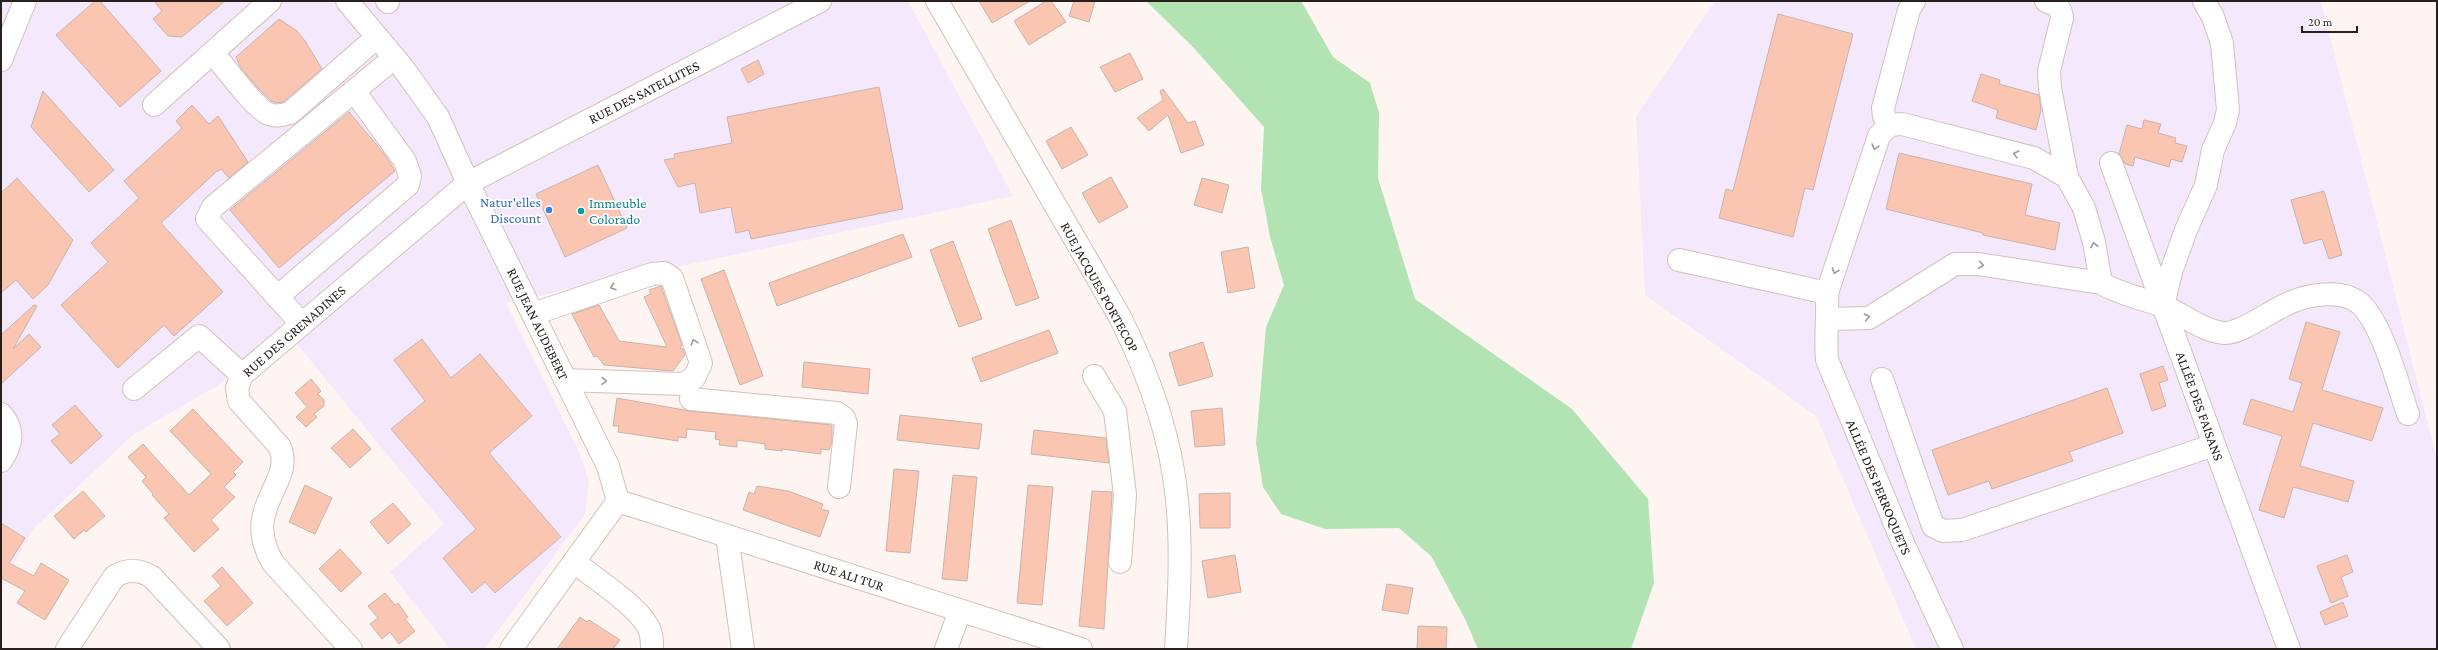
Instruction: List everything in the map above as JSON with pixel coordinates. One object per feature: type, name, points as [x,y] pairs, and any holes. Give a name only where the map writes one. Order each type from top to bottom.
[{"type":"street","points":[[1,60],[25,1]]},
{"type":"street","points":[[154,106],[270,1]]},
{"type":"street","name":"RUE JEAN AUDEBERT","points":[[347,1],[394,58],[438,117],[468,183],[608,466],[618,501]]},
{"type":"street","name":"RUE DES SATELLITES","points":[[468,183],[820,1]]},
{"type":"street","name":"RUE JACQUES PORTECOP","points":[[937,1],[1120,318],[1139,356],[1161,418],[1172,465],[1177,500],[1179,544],[1176,649]]},
{"type":"street","points":[[1889,125],[1884,116],[1883,108],[1909,10],[1914,1]]},
{"type":"street","points":[[2046,1],[2058,5],[2062,18],[2049,71],[2050,88],[2066,177],[2084,208],[2094,242],[2101,283]]},
{"type":"street","points":[[2163,306],[2171,272],[2186,230],[2206,185],[2211,158],[2228,110],[2222,43],[2213,17],[2204,1]]},
{"type":"street","points":[[213,53],[262,111],[275,116],[290,113],[377,37]]},
{"type":"street","points":[[301,323],[207,219],[209,212],[212,207],[394,58]]},
{"type":"street","points":[[277,297],[408,186],[410,176],[405,161],[354,91]]},
{"type":"street","points":[[1679,260],[1827,293],[1879,136],[1889,125],[1902,124],[2034,158],[2066,177]]},
{"type":"street","name":"ALLÉE DES FAISANS","points":[[2111,163],[2289,649]]},
{"type":"street","name":"RUE DES GRENADINES","points":[[351,649],[273,562],[265,549],[261,532],[262,517],[281,470],[284,455],[280,447],[239,401],[237,388],[242,375],[301,323],[468,183]]},
{"type":"street","points":[[1828,319],[1869,318],[1955,264],[1978,264],[2101,283],[2116,292],[2163,306],[2203,327],[2225,333],[2236,331],[2285,304],[2310,296],[2338,295],[2351,299],[2366,310],[2381,339],[2408,414]]},
{"type":"street","points":[[533,314],[652,274],[664,273],[672,278],[701,363],[694,378],[683,384],[565,380]]},
{"type":"street","name":"ALLÉE DES PERROQUETS","points":[[1827,293],[1828,319],[1825,342],[1827,360],[1902,544],[1952,649]]},
{"type":"street","points":[[134,389],[199,336],[242,375]]},
{"type":"street","points":[[1094,376],[1115,411],[1125,495],[1120,562]]},
{"type":"street","points":[[1882,379],[1933,526],[1943,531],[1962,530],[2214,444]]},
{"type":"street","points":[[691,399],[837,413],[844,418],[846,424],[839,487]]},
{"type":"street","points":[[1,414],[8,422],[11,435],[8,449],[1,461]]},
{"type":"street","points":[[511,649],[618,501]]},
{"type":"street","name":"RUE ALI TUR","points":[[618,501],[1081,649]]},
{"type":"street","points":[[727,536],[743,649]]},
{"type":"street","points":[[574,562],[628,604],[647,624],[652,636],[652,649]]},
{"type":"street","points":[[67,649],[114,577],[120,573],[133,570],[145,573],[152,577],[219,649]]},
{"type":"street","points":[[946,649],[960,611]]},
{"type":"shaded area","points":[[1,1],[908,1],[1013,196],[506,303],[579,452],[589,481],[585,514],[484,649],[450,649],[390,572],[444,524],[284,328],[217,386],[134,434],[33,529],[1,587]]},
{"type":"shaded area","points":[[1715,1],[2321,1],[2437,460],[2437,649],[1916,649],[1816,416],[1645,295],[1636,116]]},
{"type":"green space","points":[[1146,1],[1301,1],[1333,57],[1370,83],[1379,113],[1378,178],[1415,299],[1572,409],[1648,499],[1654,583],[1631,649],[1478,649],[1465,619],[1431,556],[1399,528],[1325,529],[1281,514],[1263,487],[1256,443],[1266,327],[1284,285],[1270,237],[1261,189],[1264,127],[1193,47]]},
{"type":"building","points":[[95,1],[100,1],[161,71],[120,107],[56,35]]},
{"type":"building","points":[[154,1],[225,1],[182,37],[168,36],[153,19],[162,11]]},
{"type":"building","points":[[979,1],[1030,1],[992,23]]},
{"type":"building","points":[[1046,1],[1051,1],[1066,22],[1029,45],[1014,21]]},
{"type":"building","points":[[1074,1],[1095,1],[1089,22],[1069,16]]},
{"type":"building","points":[[1778,14],[1853,34],[1813,190],[1805,188],[1793,237],[1719,218],[1726,189],[1733,191]]},
{"type":"building","points":[[279,19],[297,31],[322,69],[283,102],[277,103],[271,101],[258,88],[241,68],[236,57]]},
{"type":"building","points":[[1130,53],[1143,79],[1115,92],[1100,67]]},
{"type":"building","points":[[758,60],[764,74],[748,83],[741,69]]},
{"type":"building","points":[[1981,74],[2000,80],[1999,84],[2039,95],[2041,110],[2036,130],[1996,118],[1998,110],[1972,101]]},
{"type":"building","points":[[879,87],[903,209],[751,239],[749,230],[736,233],[731,207],[700,213],[695,183],[678,187],[664,160],[675,158],[674,154],[732,143],[727,117]]},
{"type":"building","points":[[1163,89],[1188,123],[1195,121],[1204,145],[1181,153],[1168,115],[1149,131],[1137,118],[1163,100],[1160,91]]},
{"type":"building","points":[[43,91],[114,170],[89,192],[31,127]]},
{"type":"building","points":[[192,105],[209,124],[218,116],[248,162],[229,178],[221,169],[216,172],[161,223],[223,292],[174,336],[164,325],[118,368],[61,305],[108,262],[91,243],[139,198],[124,181],[182,128],[176,121]]},
{"type":"building","points":[[349,112],[385,155],[395,171],[279,268],[230,210]]},
{"type":"building","points":[[2144,120],[2161,124],[2158,133],[2176,138],[2175,143],[2187,146],[2182,162],[2171,159],[2169,167],[2135,157],[2133,166],[2125,164],[2119,154],[2127,125],[2142,129]]},
{"type":"building","points":[[1071,127],[1088,155],[1062,169],[1046,141]]},
{"type":"building","points":[[1899,153],[2032,184],[2025,215],[2060,223],[2055,250],[1983,235],[1983,233],[1886,209]]},
{"type":"building","name":"Immeuble Colorado","points":[[598,165],[627,228],[565,257],[536,194]]},
{"type":"building","points":[[1111,177],[1128,207],[1099,223],[1082,193]]},
{"type":"building","points":[[17,178],[73,240],[48,285],[33,299],[16,280],[1,293],[1,193]]},
{"type":"building","points":[[1202,178],[1229,185],[1222,213],[1194,205]]},
{"type":"building","points":[[2324,191],[2342,255],[2329,259],[2322,239],[2304,244],[2291,200]]},
{"type":"building","points":[[1011,220],[1039,298],[1016,306],[988,229]]},
{"type":"building","points":[[903,234],[912,257],[777,306],[769,283]]},
{"type":"building","points":[[953,241],[982,319],[959,327],[930,250]]},
{"type":"building","points":[[1248,247],[1255,288],[1228,293],[1221,252]]},
{"type":"building","points":[[724,270],[763,376],[740,385],[701,279]]},
{"type":"building","points":[[661,286],[682,345],[680,348],[683,349],[685,355],[673,371],[604,365],[597,356],[594,357],[572,314],[599,305],[619,341],[667,347],[644,297],[651,294],[649,290]]},
{"type":"building","points":[[34,305],[37,306],[13,349],[29,334],[41,347],[1,384],[1,335]]},
{"type":"building","points":[[2306,322],[2340,332],[2322,390],[2383,408],[2372,441],[2313,423],[2300,466],[2354,481],[2348,502],[2293,487],[2284,518],[2259,510],[2282,436],[2243,424],[2251,399],[2293,412],[2302,383],[2289,379]]},
{"type":"building","points":[[1049,330],[1058,353],[981,382],[972,358]]},
{"type":"building","points":[[422,339],[451,378],[480,354],[532,416],[489,453],[561,537],[495,593],[485,582],[472,593],[443,558],[476,529],[391,429],[425,401],[394,360]]},
{"type":"building","points":[[1203,342],[1213,376],[1179,386],[1169,353]]},
{"type":"building","points":[[804,362],[870,369],[868,394],[802,387]]},
{"type":"building","points":[[2163,366],[2168,380],[2159,383],[2166,406],[2152,411],[2140,374]]},
{"type":"building","points":[[311,379],[321,391],[318,394],[324,400],[324,406],[314,414],[317,417],[306,427],[296,417],[307,407],[295,393]]},
{"type":"building","points":[[2107,388],[2123,433],[2069,452],[2073,461],[1992,489],[1989,481],[1948,495],[1932,450]]},
{"type":"building","points":[[617,398],[690,411],[832,425],[832,441],[829,450],[821,449],[821,454],[782,449],[782,451],[765,449],[765,444],[737,440],[737,447],[719,445],[720,440],[715,439],[716,432],[687,429],[686,438],[678,437],[678,441],[618,432],[619,426],[613,426]]},
{"type":"building","points":[[75,405],[102,436],[71,464],[51,441],[60,434],[52,425]]},
{"type":"building","points":[[1222,408],[1225,445],[1195,447],[1191,411]]},
{"type":"building","points":[[193,409],[243,462],[233,472],[236,475],[224,487],[235,497],[211,520],[219,529],[194,552],[164,518],[169,514],[142,481],[146,477],[128,457],[143,444],[189,495],[211,474],[170,431]]},
{"type":"building","points":[[900,415],[982,424],[979,449],[897,440]]},
{"type":"building","points":[[353,429],[371,449],[350,468],[331,448]]},
{"type":"building","points":[[1034,430],[1106,438],[1109,463],[1031,454]]},
{"type":"building","points":[[894,469],[919,471],[910,553],[886,551]]},
{"type":"building","points":[[953,475],[977,477],[967,581],[942,579]]},
{"type":"building","points":[[305,485],[332,498],[315,534],[289,522]]},
{"type":"building","points":[[1028,485],[1053,487],[1042,605],[1017,603]]},
{"type":"building","points":[[757,486],[788,491],[823,504],[821,509],[829,511],[820,537],[743,510],[749,492],[754,494]]},
{"type":"building","points":[[83,491],[105,516],[86,532],[84,530],[74,539],[54,516]]},
{"type":"building","points":[[1092,491],[1112,492],[1104,629],[1079,626]]},
{"type":"building","points":[[1230,493],[1230,528],[1200,528],[1199,494]]},
{"type":"building","points":[[393,503],[411,524],[388,544],[370,522]]},
{"type":"building","points":[[1,523],[25,538],[9,563],[34,576],[41,563],[69,580],[45,620],[17,603],[25,591],[1,578]]},
{"type":"building","points":[[340,549],[362,573],[341,592],[319,569]]},
{"type":"building","points":[[1235,555],[1241,592],[1208,598],[1202,561]]},
{"type":"building","points":[[2347,555],[2353,572],[2341,577],[2348,596],[2331,603],[2317,566]]},
{"type":"building","points":[[222,567],[253,603],[227,626],[204,601],[221,586],[212,576]]},
{"type":"building","points":[[1387,584],[1413,588],[1408,614],[1382,610]]},
{"type":"building","points":[[385,593],[395,605],[398,603],[408,617],[405,619],[415,631],[399,644],[390,632],[382,639],[370,624],[378,618],[368,606]]},
{"type":"building","points":[[2343,602],[2348,616],[2325,625],[2320,612]]},
{"type":"building","points":[[580,617],[587,622],[589,620],[620,640],[613,649],[557,649]]},
{"type":"building","points":[[1418,626],[1447,627],[1446,649],[1417,649]]},
{"type":"place","name":"Natur'elles Discount","points":[[549,210]]},
{"type":"place","name":"Immeuble Colorado","points":[[581,211]]}]
